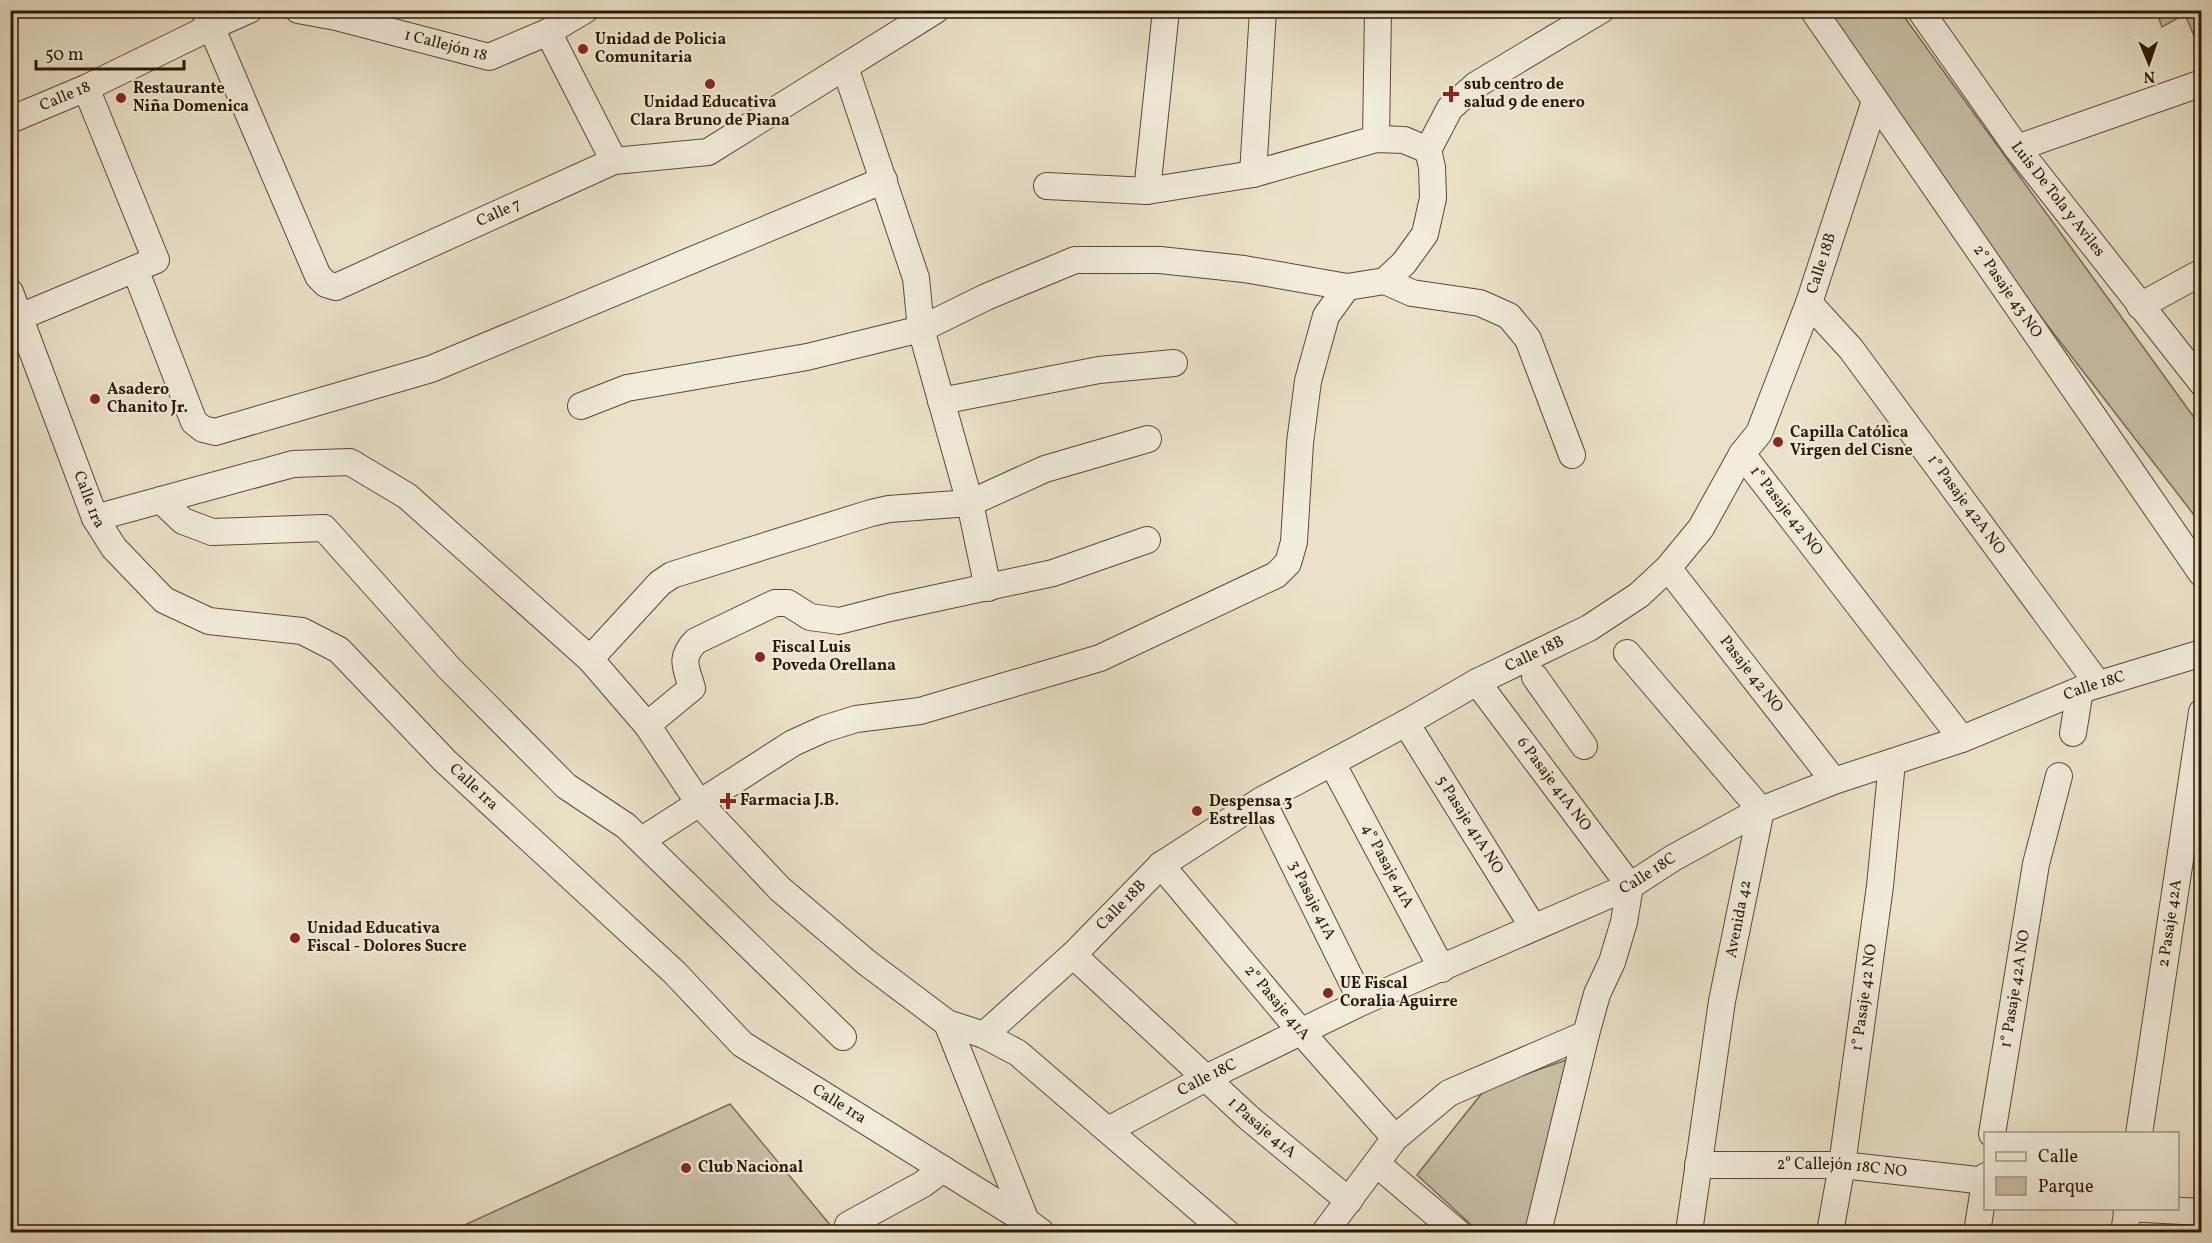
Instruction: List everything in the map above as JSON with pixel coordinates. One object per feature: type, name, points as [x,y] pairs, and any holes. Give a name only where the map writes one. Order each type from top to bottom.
[{"type":"street","name":"Calle 18","points":[[10,120],[86,88],[207,19],[249,10]]},
{"type":"street","name":"1 Callejón 18","points":[[298,10],[336,17],[489,57],[548,32],[585,10]]},
{"type":"street","name":"Calle 7","points":[[207,19],[318,276],[326,284],[336,287],[614,161],[708,152],[936,10]]},
{"type":"street","points":[[1148,191],[1166,10]]},
{"type":"street","points":[[1253,174],[1263,10]]},
{"type":"street","points":[[1376,139],[1378,10]]},
{"type":"street","points":[[581,406],[627,388],[807,357],[921,329],[986,297],[1075,260],[1160,260],[1244,269],[1347,287],[1385,280],[1404,263],[1425,234],[1433,198],[1432,167],[1428,150],[1450,108],[1476,85],[1601,10]]},
{"type":"street","name":"2° Pasaje 43 NO","points":[[1813,10],[2202,574]]},
{"type":"street","name":"Luis De Tola y Aviles","points":[[1920,10],[2017,148],[2202,383]]},
{"type":"street","points":[[548,32],[614,161]]},
{"type":"street","points":[[845,67],[916,278],[921,329],[970,503],[988,588]]},
{"type":"street","points":[[2017,148],[2202,83]]},
{"type":"street","points":[[20,317],[156,260],[86,88]]},
{"type":"street","name":"Calle 18B","points":[[984,1035],[1073,956],[1161,865],[1262,800],[1332,764],[1477,682],[1589,628],[1639,595],[1668,568],[1701,528],[1742,454],[1759,433],[1809,303],[1875,101]]},
{"type":"street","points":[[1047,186],[1148,191],[1253,174],[1376,139],[1404,140],[1428,150]]},
{"type":"street","points":[[135,269],[194,422],[202,429],[214,432],[431,369],[884,180]]},
{"type":"street","points":[[2140,306],[2202,272]]},
{"type":"street","points":[[1385,280],[1412,293],[1480,303],[1509,316],[1528,339],[1572,455]]},
{"type":"street","points":[[642,840],[793,743],[824,729],[855,719],[920,711],[1100,658],[1276,575],[1288,562],[1294,542],[1300,442],[1308,381],[1326,316],[1347,287]]},
{"type":"street","name":"Calle 1ra","points":[[10,291],[95,519],[114,548],[164,600],[208,621],[302,630],[339,650],[446,760],[674,972],[742,1044],[1034,1227]]},
{"type":"street","name":"1° Pasaje 42A NO","points":[[1809,303],[1851,349],[2089,687]]},
{"type":"street","points":[[941,401],[1099,370],[1174,363]]},
{"type":"street","points":[[590,659],[660,583],[672,574],[871,513],[889,509],[970,503],[1045,469],[1148,439]]},
{"type":"street","name":"1° Pasaje 42 NO","points":[[1742,454],[1962,739]]},
{"type":"street","points":[[95,519],[293,464],[350,462],[408,496],[590,659],[647,725],[699,803],[780,889],[866,962],[947,1023],[984,1035],[1018,1053],[1226,1233]]},
{"type":"street","points":[[161,500],[183,521],[212,532],[324,528],[449,668],[566,786],[626,826],[642,840],[843,1037]]},
{"type":"street","points":[[647,725],[692,688],[684,662],[687,651],[696,641],[775,603],[788,603],[810,617],[839,621],[1053,573],[1147,540]]},
{"type":"street","name":"Pasaje 42 NO","points":[[1668,568],[1834,781]]},
{"type":"street","points":[[1627,653],[1761,810]]},
{"type":"street","name":"Calle 18C","points":[[1108,1130],[1206,1078],[1362,1002],[1630,886],[1673,858],[1761,810],[1834,781],[1962,739],[2089,687],[2202,653]]},
{"type":"street","points":[[1535,677],[1584,746]]},
{"type":"street","name":"6 Pasaje 41A NO","points":[[1477,682],[1630,886]]},
{"type":"street","points":[[2073,733],[2089,687]]},
{"type":"street","name":"2 Pasaje 42A","points":[[2139,1132],[2202,712]]},
{"type":"street","name":"5 Pasaje 41A NO","points":[[1406,723],[1533,927]]},
{"type":"street","name":"1° Pasaje 42 NO","points":[[1830,1233],[1842,1165],[1880,886],[1892,762]]},
{"type":"street","name":"4° Pasaje 41A","points":[[1332,764],[1442,969]]},
{"type":"street","name":"1° Pasaje 42A NO","points":[[1992,1132],[2036,864],[2059,776]]},
{"type":"street","name":"3 Pasaje 41A","points":[[1262,800],[1362,1002]]},
{"type":"street","name":"Avenida 42","points":[[1689,1233],[1722,1001],[1761,810]]},
{"type":"street","name":"2° Pasaje 41A","points":[[1161,865],[1302,1033],[1395,1138]]},
{"type":"street","points":[[1538,1233],[1586,1034],[1597,994],[1612,962],[1621,932],[1630,886]]},
{"type":"street","name":"1 Pasaje 41A","points":[[1073,956],[1249,1118],[1349,1201]]},
{"type":"street","points":[[947,1023],[1034,1227]]},
{"type":"street","points":[[1325,1233],[1395,1138],[1449,1093],[1586,1034]]},
{"type":"street","points":[[1377,1164],[1457,1233]]},
{"type":"street","name":"2° Callejón 18C NO","points":[[1698,1165],[1842,1165],[1984,1179]]},
{"type":"street","points":[[848,1224],[923,1184],[943,1169]]},
{"type":"street","points":[[1977,1233],[1984,1186]]},
{"type":"street","points":[[2124,1233],[2127,1210]]},
{"type":"street","points":[[2152,1210],[2202,1212]]},
{"type":"green space","points":[[1828,11],[1900,11],[2201,427],[2201,524],[2007,273]]},
{"type":"green space","points":[[2156,11],[2201,11],[2201,53],[2185,14],[2162,27]]},
{"type":"green space","points":[[1569,1059],[1532,1232],[1479,1232],[1417,1175],[1486,1088]]},
{"type":"green space","name":"Club Nacional","points":[[730,1104],[836,1232],[449,1232]]},
{"type":"place","name":"Unidad de Policia Comunitaria","points":[[583,49]]},
{"type":"place","name":"Unidad Educativa Clara Bruno de Piana","points":[[710,84]]},
{"type":"place","name":"sub centro de salud 9 de enero","points":[[1451,94]]},
{"type":"place","name":"Restaurante Niña Domenica","points":[[121,98]]},
{"type":"place","name":"Asadero Chanito Jr.","points":[[95,399]]},
{"type":"place","name":"Capilla Católica Virgen del Cisne","points":[[1778,442]]},
{"type":"place","name":"Fiscal Luis Poveda Orellana","points":[[760,657]]},
{"type":"place","name":"Farmacia J.B.","points":[[728,801]]},
{"type":"place","name":"Despensa 3 Estrellas","points":[[1197,811]]},
{"type":"place","name":"Unidad Educativa Fiscal - Dolores Sucre","points":[[295,938]]},
{"type":"place","name":"UE Fiscal Coralia Aguirre","points":[[1328,993]]},
{"type":"place","name":"Club Nacional","points":[[686,1168]]}]
